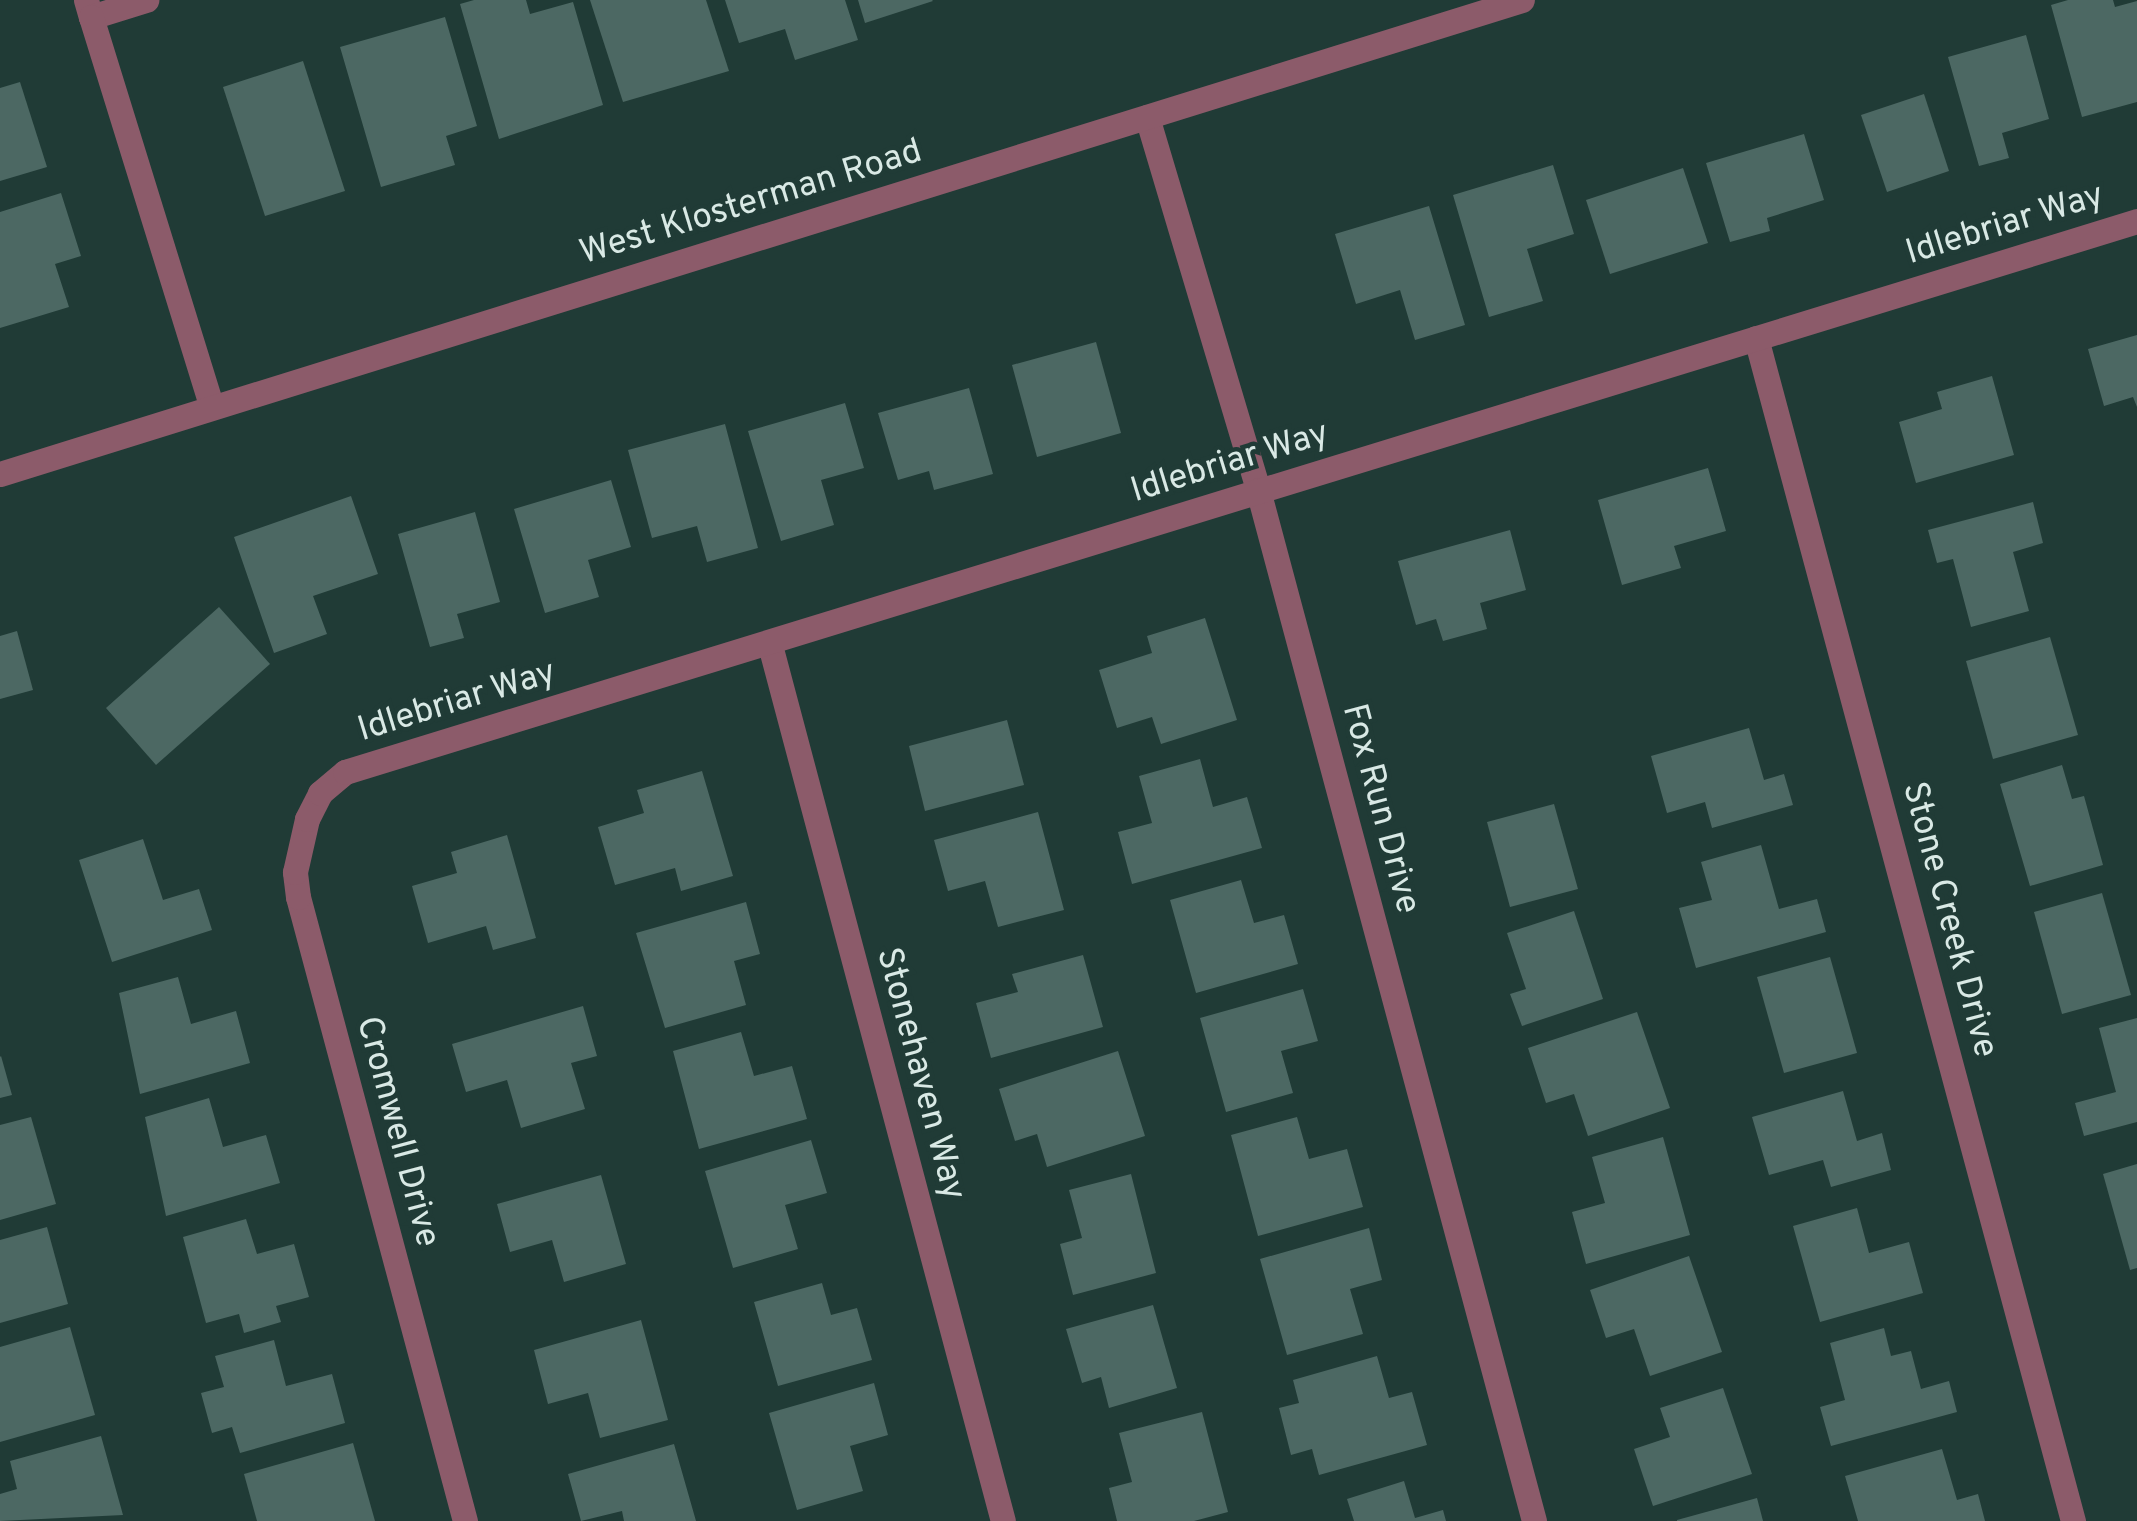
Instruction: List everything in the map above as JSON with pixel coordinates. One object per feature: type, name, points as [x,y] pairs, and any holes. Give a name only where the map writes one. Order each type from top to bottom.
[{"type":"street","points":[[146,0],[89,8],[212,407]]},
{"type":"street","name":"West Klosterman Road","points":[[0,474],[1522,0]]},
{"type":"street","name":"Fox Run Drive","points":[[1147,117],[1258,490],[1534,1521]]},
{"type":"street","name":"Idlebriar Way","points":[[345,772],[2137,220]]},
{"type":"street","name":"Stone Creek Drive","points":[[1756,338],[2074,1521]]},
{"type":"street","name":"Stonehaven Way","points":[[770,644],[1003,1521]]},
{"type":"street","name":"Cromwell Drive","points":[[345,772],[320,792],[307,818],[296,872],[298,897],[465,1521]]},
{"type":"building","points":[[474,0],[526,0],[530,14],[573,2],[603,105],[499,139],[460,4]]},
{"type":"building","points":[[590,0],[706,0],[729,71],[623,102]]},
{"type":"building","points":[[725,0],[845,0],[858,40],[795,60],[785,29],[739,43]]},
{"type":"building","points":[[858,0],[932,0],[933,1],[865,23]]},
{"type":"building","points":[[2068,0],[2113,0],[2115,7],[2137,1],[2137,102],[2082,117],[2051,5]]},
{"type":"building","points":[[445,17],[477,126],[446,136],[455,165],[381,187],[340,47]]},
{"type":"building","points":[[2026,35],[2049,119],[2002,133],[2009,158],[1979,166],[1948,57]]},
{"type":"building","points":[[303,61],[345,191],[265,216],[223,87]]},
{"type":"building","points":[[20,82],[47,167],[0,181],[0,88]]},
{"type":"building","points":[[1924,94],[1949,171],[1887,192],[1861,115]]},
{"type":"building","points":[[1804,134],[1824,200],[1767,218],[1770,231],[1730,242],[1706,163]]},
{"type":"building","points":[[1553,165],[1574,234],[1527,249],[1543,301],[1489,317],[1453,195]]},
{"type":"building","points":[[1683,168],[1708,243],[1610,274],[1586,200]]},
{"type":"building","points":[[61,193],[81,256],[55,264],[69,307],[0,328],[0,212]]},
{"type":"building","points":[[1429,206],[1465,325],[1415,340],[1400,290],[1356,304],[1335,234]]},
{"type":"building","points":[[2137,335],[2137,407],[2133,397],[2104,406],[2088,349]]},
{"type":"building","points":[[1096,342],[1121,433],[1037,457],[1012,365]]},
{"type":"building","points":[[1992,376],[2014,455],[1916,483],[1899,422],[1942,409],[1937,392]]},
{"type":"building","points":[[969,388],[993,474],[934,490],[929,471],[898,480],[878,413]]},
{"type":"building","points":[[845,403],[864,468],[821,480],[834,525],[781,541],[748,431]]},
{"type":"building","points":[[725,424],[758,548],[707,562],[697,526],[652,538],[628,450]]},
{"type":"building","points":[[1708,468],[1726,531],[1674,546],[1681,568],[1622,585],[1598,500]]},
{"type":"building","points":[[611,480],[631,547],[588,560],[599,597],[545,613],[514,509]]},
{"type":"building","points":[[351,496],[378,574],[313,596],[327,634],[274,653],[234,537]]},
{"type":"building","points":[[2033,502],[2043,543],[2013,552],[2029,611],[1971,627],[1953,559],[1937,563],[1928,530]]},
{"type":"building","points":[[475,512],[500,602],[457,614],[464,638],[430,647],[398,534]]},
{"type":"building","points":[[1510,530],[1526,590],[1480,603],[1487,629],[1443,641],[1436,619],[1416,625],[1398,561]]},
{"type":"building","points":[[219,607],[270,664],[156,765],[106,708]]},
{"type":"building","points":[[1205,618],[1237,720],[1161,744],[1152,717],[1117,728],[1099,670],[1152,653],[1147,636]]},
{"type":"building","points":[[17,631],[33,690],[0,699],[0,636]]},
{"type":"building","points":[[2050,637],[2078,735],[1993,759],[1966,661]]},
{"type":"building","points":[[1007,720],[1024,785],[925,811],[909,746]]},
{"type":"building","points":[[1749,728],[1764,780],[1784,774],[1793,805],[1712,828],[1705,802],[1667,813],[1651,756]]},
{"type":"building","points":[[1200,759],[1213,807],[1247,797],[1262,848],[1132,884],[1118,832],[1152,823],[1139,776]]},
{"type":"building","points":[[2062,765],[2072,799],[2084,796],[2103,865],[2030,886],[2000,784]]},
{"type":"building","points":[[702,771],[733,876],[681,891],[675,868],[615,885],[598,827],[644,813],[637,790]]},
{"type":"building","points":[[1554,804],[1578,889],[1510,907],[1487,822]]},
{"type":"building","points":[[1038,812],[1064,910],[998,927],[985,881],[948,891],[934,840]]},
{"type":"building","points":[[507,835],[536,938],[493,950],[486,926],[428,943],[412,886],[457,873],[451,852]]},
{"type":"building","points":[[143,839],[163,900],[199,889],[212,930],[112,962],[79,860]]},
{"type":"building","points":[[1761,845],[1779,909],[1817,899],[1826,932],[1696,968],[1679,908],[1712,900],[1701,862]]},
{"type":"building","points":[[1241,880],[1254,923],[1284,915],[1298,964],[1196,993],[1170,900]]},
{"type":"building","points":[[2102,893],[2131,995],[2062,1014],[2034,912]]},
{"type":"building","points":[[746,902],[760,954],[734,961],[746,1005],[665,1028],[636,933]]},
{"type":"building","points":[[1574,911],[1603,999],[1522,1026],[1510,994],[1526,989],[1507,933]]},
{"type":"building","points":[[1083,955],[1103,1027],[991,1058],[976,1003],[1018,992],[1012,974]]},
{"type":"building","points":[[1830,957],[1857,1053],[1784,1073],[1757,977]]},
{"type":"building","points":[[178,977],[191,1024],[236,1011],[250,1063],[140,1094],[119,993]]},
{"type":"building","points":[[1303,989],[1318,1041],[1281,1051],[1293,1093],[1226,1112],[1200,1018]]},
{"type":"building","points":[[583,1006],[597,1056],[571,1063],[585,1109],[521,1128],[507,1080],[466,1092],[452,1044]]},
{"type":"building","points":[[1637,1012],[1670,1108],[1588,1136],[1574,1094],[1546,1103],[1528,1048]]},
{"type":"building","points":[[2137,1018],[2137,1122],[2084,1136],[2075,1103],[2116,1092],[2099,1028]]},
{"type":"building","points":[[741,1032],[754,1076],[792,1066],[807,1119],[699,1149],[673,1051]]},
{"type":"building","points":[[1118,1051],[1145,1136],[1047,1167],[1037,1134],[1015,1141],[999,1089]]},
{"type":"building","points":[[0,1057],[12,1095],[0,1098]]},
{"type":"building","points":[[1843,1091],[1857,1141],[1882,1133],[1891,1170],[1831,1187],[1823,1160],[1769,1175],[1752,1117]]},
{"type":"building","points":[[209,1098],[223,1147],[266,1135],[280,1183],[166,1216],[145,1117]]},
{"type":"building","points":[[31,1117],[56,1204],[0,1220],[0,1125]]},
{"type":"building","points":[[1297,1117],[1309,1159],[1347,1149],[1363,1207],[1258,1236],[1231,1135]]},
{"type":"building","points":[[1663,1137],[1690,1235],[1586,1264],[1572,1212],[1605,1203],[1592,1157]]},
{"type":"building","points":[[811,1140],[827,1193],[785,1205],[798,1249],[733,1268],[705,1171]]},
{"type":"building","points":[[2137,1164],[2137,1268],[2130,1270],[2103,1174]]},
{"type":"building","points":[[1131,1174],[1156,1273],[1073,1295],[1060,1244],[1082,1238],[1069,1190]]},
{"type":"building","points":[[601,1175],[626,1264],[564,1282],[552,1240],[510,1252],[497,1204]]},
{"type":"building","points":[[1857,1208],[1869,1253],[1909,1242],[1923,1293],[1820,1322],[1793,1226]]},
{"type":"building","points":[[246,1219],[257,1254],[294,1244],[309,1297],[276,1306],[281,1322],[244,1333],[239,1314],[206,1323],[183,1237]]},
{"type":"building","points":[[47,1227],[68,1304],[0,1323],[0,1240]]},
{"type":"building","points":[[1369,1228],[1382,1280],[1350,1289],[1363,1334],[1287,1355],[1260,1259]]},
{"type":"building","points":[[1689,1256],[1722,1352],[1650,1376],[1634,1329],[1606,1338],[1590,1290]]},
{"type":"building","points":[[822,1283],[831,1315],[857,1308],[872,1360],[778,1386],[754,1302]]},
{"type":"building","points":[[1153,1305],[1177,1388],[1109,1408],[1101,1377],[1082,1383],[1066,1329]]},
{"type":"building","points":[[641,1320],[668,1420],[600,1438],[588,1393],[548,1404],[534,1350]]},
{"type":"building","points":[[70,1327],[95,1415],[0,1442],[0,1347]]},
{"type":"building","points":[[1884,1328],[1891,1356],[1911,1351],[1921,1389],[1949,1381],[1957,1412],[1831,1446],[1820,1407],[1845,1400],[1830,1343]]},
{"type":"building","points":[[274,1340],[286,1386],[332,1374],[345,1423],[240,1453],[232,1427],[212,1433],[201,1393],[224,1387],[215,1356]]},
{"type":"building","points":[[1377,1356],[1389,1398],[1412,1392],[1427,1445],[1319,1475],[1312,1449],[1291,1455],[1279,1408],[1299,1403],[1293,1380]]},
{"type":"building","points":[[874,1383],[888,1435],[850,1446],[863,1491],[797,1510],[769,1413]]},
{"type":"building","points":[[1723,1388],[1752,1474],[1653,1506],[1634,1449],[1670,1437],[1660,1408]]},
{"type":"building","points":[[1202,1412],[1228,1512],[1194,1521],[1117,1521],[1109,1488],[1132,1482],[1119,1433]]},
{"type":"building","points":[[101,1436],[123,1515],[0,1521],[0,1494],[17,1489],[10,1461]]},
{"type":"building","points":[[353,1443],[375,1521],[257,1521],[244,1474]]},
{"type":"building","points":[[674,1444],[696,1521],[624,1521],[622,1511],[581,1521],[568,1474]]},
{"type":"building","points":[[1942,1449],[1957,1500],[1978,1494],[1985,1521],[1858,1521],[1845,1476]]},
{"type":"building","points":[[1404,1481],[1415,1518],[1443,1510],[1446,1521],[1354,1521],[1347,1499]]},
{"type":"building","points":[[1757,1498],[1763,1521],[1677,1521],[1677,1520]]}]
